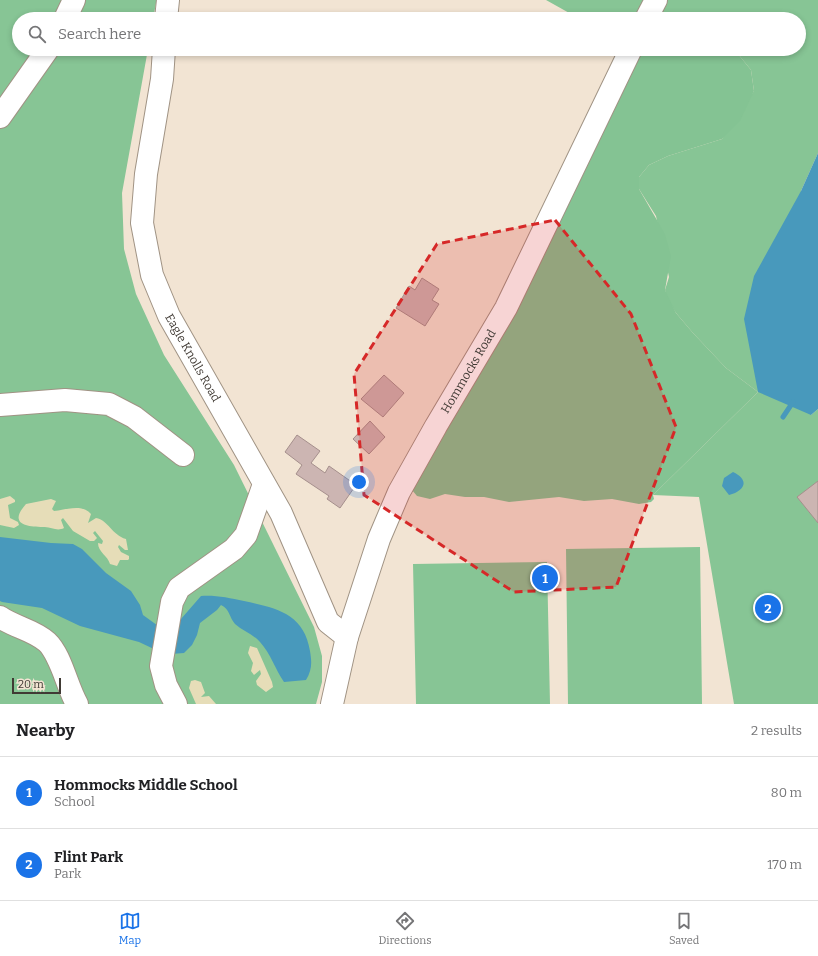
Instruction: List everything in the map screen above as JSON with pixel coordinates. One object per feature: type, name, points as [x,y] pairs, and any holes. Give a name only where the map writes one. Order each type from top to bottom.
[{"type":"street","points":[[68,12],[74,0]]},
{"type":"street","points":[[167,12],[168,0]]},
{"type":"street","points":[[650,12],[656,0]]},
{"type":"street","points":[[0,117],[43,56]]},
{"type":"street","name":"Eagle Knolls Road","points":[[164,56],[162,79],[146,174],[142,223],[152,275],[169,316],[281,513],[328,622],[347,637]]},
{"type":"street","name":"Hommocks Road","points":[[332,704],[347,637],[379,539],[399,492],[506,308],[628,56]]},
{"type":"street","points":[[0,405],[65,400],[109,404],[134,417],[183,455]]},
{"type":"street","points":[[176,704],[164,679],[161,666],[172,602],[179,588],[234,549],[246,535],[264,484]]},
{"type":"street","points":[[0,617],[29,630],[48,642],[57,657],[77,704]]},
{"type":"highlighted area","points":[[555,220],[631,314],[676,427],[616,587],[514,592],[364,495],[354,374],[437,244]]},
{"type":"green space","points":[[0,0],[161,0],[156,3],[154,12],[12,12],[12,56],[147,56],[122,193],[124,249],[136,294],[164,355],[234,465],[314,627],[322,656],[322,682],[316,704],[0,704]]},
{"type":"green space","points":[[546,0],[651,0],[645,12],[567,12]]},
{"type":"green space","points":[[660,0],[818,0],[818,153],[801,191],[811,415],[818,409],[818,704],[734,704],[699,497],[653,495],[758,392],[726,368],[676,313],[667,298],[665,290],[669,277],[656,216],[639,189],[639,177],[649,165],[668,156],[722,139],[754,91],[751,70],[740,56],[806,56],[806,12],[654,12]]},
{"type":"green space","points":[[633,56],[740,56],[751,70],[754,91],[740,121],[722,139],[668,156],[649,165],[639,177],[639,189],[665,234],[671,256],[665,290],[676,313],[726,368],[758,392],[653,495],[654,499],[651,502],[639,504],[612,499],[584,501],[559,497],[509,502],[484,497],[465,497],[445,494],[430,499],[417,496],[412,490]]},
{"type":"green space","points":[[700,547],[702,704],[568,704],[566,549]]},
{"type":"green space","points":[[547,562],[550,704],[416,704],[413,564]]},
{"type":"sand","points":[[10,496],[15,500],[15,502],[8,505],[10,518],[18,522],[19,525],[14,528],[0,525],[0,499]]},
{"type":"sand","points":[[51,499],[56,501],[52,509],[54,511],[73,508],[83,509],[91,514],[88,523],[96,518],[104,522],[117,534],[126,539],[128,550],[125,550],[119,545],[118,547],[121,552],[129,556],[129,559],[120,560],[117,566],[110,564],[98,546],[98,543],[102,544],[103,541],[95,531],[93,533],[97,538],[94,541],[90,541],[73,531],[63,518],[61,520],[64,528],[61,529],[36,527],[21,523],[19,516],[21,510],[26,504]]},
{"type":"sand","points":[[250,646],[257,648],[272,682],[273,687],[266,692],[257,685],[256,681],[261,674],[260,670],[254,675],[251,671],[253,663],[248,653]]},
{"type":"sand","points":[[195,680],[201,682],[205,693],[201,697],[209,696],[216,704],[196,704],[189,688],[191,681]]},
{"type":"water","points":[[818,153],[818,409],[811,415],[758,392],[744,319],[754,276],[801,191]]},
{"type":"water","points":[[733,472],[742,478],[743,485],[739,491],[729,495],[722,486],[724,478]]},
{"type":"water","points":[[0,537],[73,544],[82,549],[106,573],[131,591],[140,605],[143,615],[161,628],[174,627],[201,596],[228,598],[267,606],[287,614],[302,628],[307,638],[311,663],[308,676],[306,680],[284,682],[260,642],[235,624],[228,611],[221,605],[200,623],[197,635],[192,645],[184,653],[171,654],[156,650],[139,642],[80,626],[42,608],[2,602],[0,601]]},
{"type":"building","points":[[422,278],[439,289],[432,300],[439,304],[425,326],[396,308],[409,286],[415,290]]},
{"type":"building","points":[[384,375],[404,393],[383,417],[361,399]]},
{"type":"building","points":[[370,421],[385,437],[369,454],[353,439]]},
{"type":"building","points":[[297,435],[320,451],[311,463],[325,473],[329,466],[356,485],[340,508],[327,499],[329,496],[296,474],[302,465],[285,452]]},
{"type":"building","points":[[818,481],[818,523],[797,497]]},
{"type":"waterway","points":[[783,417],[793,402]]},
{"type":"place","name":"Hommocks Middle School","points":[[545,578]]},
{"type":"place","name":"Flint Park","points":[[768,608]]}]
